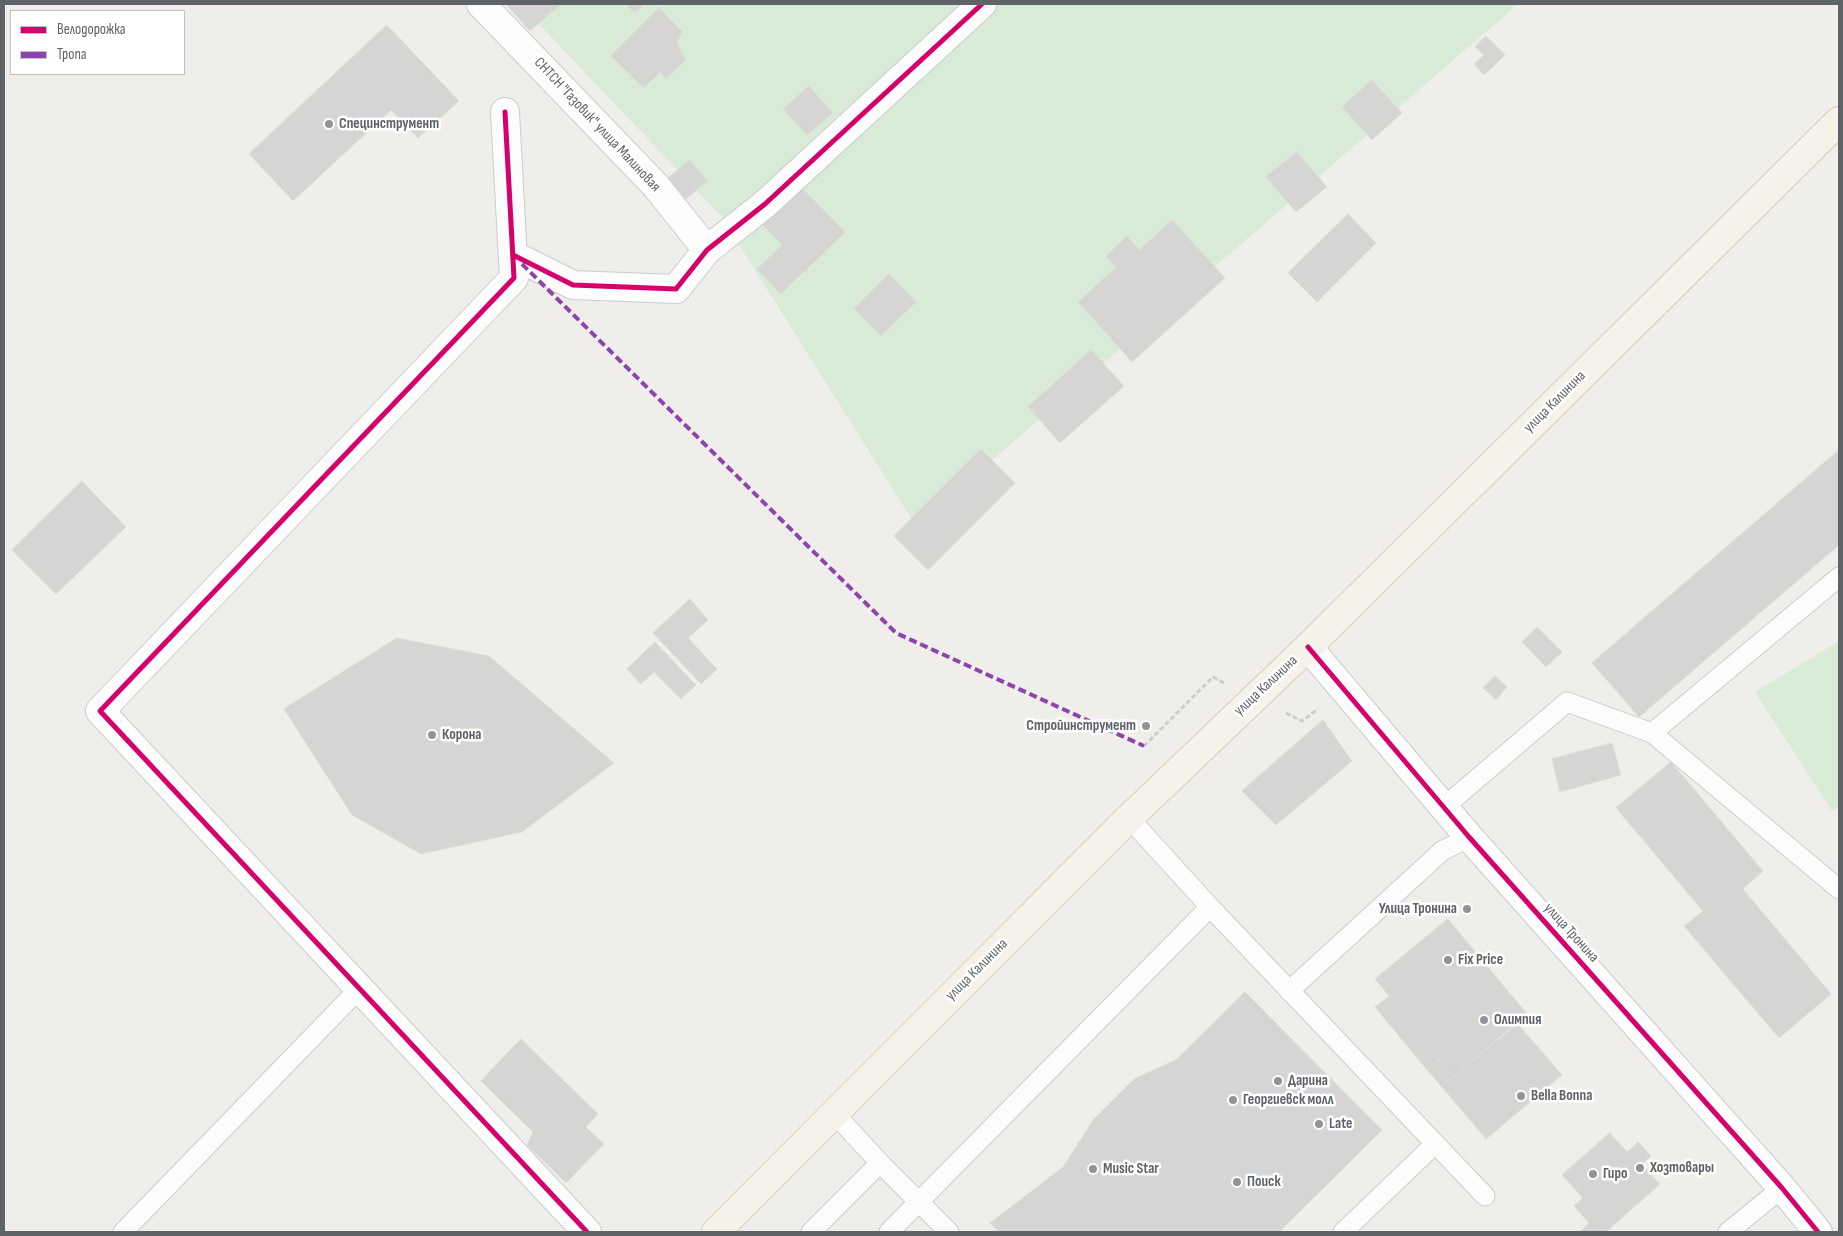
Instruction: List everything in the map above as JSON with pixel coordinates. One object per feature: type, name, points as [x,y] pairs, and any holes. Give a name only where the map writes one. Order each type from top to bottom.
[{"type":"main road","name":"улица Калинина","points":[[716,1232],[1129,818],[1308,647],[1839,121]]},
{"type":"street","name":"СНТСН \"Газовик\" улица Малиновая","points":[[481,4],[656,186],[707,250]]},
{"type":"street","points":[[513,255],[573,285],[676,289],[707,250],[765,204],[982,4]]},
{"type":"street","points":[[504,112],[514,278],[100,711],[587,1232]]},
{"type":"street","name":"улица Тронина","points":[[1308,647],[1469,837],[1782,1188],[1818,1232]]},
{"type":"lane","points":[[1652,732],[1839,577]]},
{"type":"lane","points":[[1444,807],[1567,702],[1652,732],[1839,889]]},
{"type":"lane","points":[[1129,818],[1210,908],[1485,1196]]},
{"type":"lane","points":[[1289,991],[1442,851],[1469,837]]},
{"type":"lane","points":[[889,1232],[1210,908]]},
{"type":"lane","points":[[123,1232],[360,988]]},
{"type":"lane","points":[[834,1113],[880,1163],[949,1232]]},
{"type":"lane","points":[[1343,1232],[1435,1144]]},
{"type":"lane","points":[[811,1232],[880,1163]]},
{"type":"lane","points":[[1728,1232],[1782,1188]]},
{"type":"path","points":[[1144,746],[1213,678],[1255,696],[1302,721],[1317,708],[1324,716]]},
{"type":"green space","points":[[520,4],[1518,4],[916,526],[721,216]]},
{"type":"green space","points":[[1839,641],[1839,807],[1832,811],[1755,692]]},
{"type":"building","points":[[506,4],[561,4],[530,31]]},
{"type":"building","points":[[626,4],[645,4],[635,13]]},
{"type":"building","points":[[659,8],[683,32],[677,42],[685,60],[666,79],[660,72],[644,88],[611,56]]},
{"type":"building","name":"Специнструмент","points":[[387,25],[459,101],[418,138],[391,110],[293,201],[249,154]]},
{"type":"building","points":[[1486,36],[1505,55],[1484,75],[1474,64],[1484,55],[1475,47]]},
{"type":"building","points":[[1372,80],[1402,113],[1372,140],[1342,107]]},
{"type":"building","points":[[809,86],[833,113],[807,135],[783,109]]},
{"type":"building","points":[[1297,152],[1327,187],[1296,212],[1266,177]]},
{"type":"building","points":[[690,160],[707,181],[685,200],[667,179]]},
{"type":"building","points":[[801,187],[845,232],[781,294],[757,269],[782,245],[762,224]]},
{"type":"building","points":[[1348,214],[1376,243],[1317,302],[1288,273]]},
{"type":"building","points":[[1172,220],[1225,278],[1132,362],[1078,302],[1116,267],[1106,256],[1127,236],[1139,250]]},
{"type":"building","points":[[889,274],[916,302],[881,336],[854,309]]},
{"type":"building","points":[[1091,350],[1124,386],[1060,443],[1028,407]]},
{"type":"building","points":[[981,449],[1015,483],[928,570],[894,536]]},
{"type":"building","points":[[1839,450],[1839,545],[1639,717],[1592,663]]},
{"type":"building","points":[[82,481],[126,527],[56,594],[12,550]]},
{"type":"building","points":[[690,599],[708,620],[688,638],[717,669],[701,684],[653,633]]},
{"type":"building","points":[[1537,627],[1562,652],[1546,667],[1522,642]]},
{"type":"building","points":[[397,638],[489,656],[614,763],[522,832],[421,854],[352,815],[284,709]]},
{"type":"building","points":[[655,642],[696,685],[681,699],[654,672],[641,684],[627,669]]},
{"type":"building","points":[[1495,676],[1507,687],[1496,700],[1483,688]]},
{"type":"building","points":[[1323,720],[1352,761],[1276,825],[1242,791]]},
{"type":"building","points":[[1612,743],[1621,775],[1560,792],[1552,759]]},
{"type":"building","points":[[1671,762],[1763,871],[1743,889],[1831,994],[1779,1038],[1684,926],[1703,911],[1616,808]]},
{"type":"building","points":[[1448,919],[1528,1015],[1453,1077],[1430,1050],[1419,1060],[1375,1007],[1389,996],[1375,979]]},
{"type":"building","name":"Георгиевск молл","points":[[1245,992],[1382,1130],[1279,1232],[999,1232],[990,1223],[1063,1167],[1093,1120],[1134,1079],[1177,1059]]},
{"type":"building","points":[[1517,1023],[1562,1075],[1486,1139],[1419,1060],[1430,1050],[1453,1077]]},
{"type":"building","points":[[521,1039],[598,1114],[586,1127],[604,1144],[566,1183],[527,1145],[533,1132],[481,1081]]},
{"type":"building","points":[[1610,1133],[1627,1152],[1638,1142],[1651,1156],[1642,1164],[1660,1184],[1606,1232],[1580,1232],[1589,1223],[1574,1206],[1583,1198],[1562,1175]]},
{"type":"marked path","points":[[522,264],[896,633],[1144,746]]},
{"type":"cycle path","points":[[513,255],[573,285],[676,289],[707,250],[765,204],[982,4]]},
{"type":"cycle path","points":[[505,112],[514,278],[100,711],[587,1232]]},
{"type":"cycle path","points":[[1308,647],[1469,837],[1782,1188],[1818,1232]]},
{"type":"place","name":"Специнструмент","points":[[329,124]]},
{"type":"place","name":"Стройинструмент","points":[[1146,726]]},
{"type":"place","name":"Корона","points":[[432,735]]},
{"type":"place","name":"Улица Тронина","points":[[1467,909]]},
{"type":"place","name":"Fix Price","points":[[1448,960]]},
{"type":"place","name":"Олимпия","points":[[1484,1020]]},
{"type":"place","name":"Дарина","points":[[1278,1081]]},
{"type":"place","name":"Bella Bonna","points":[[1521,1096]]},
{"type":"place","name":"Георгиевск молл","points":[[1233,1100]]},
{"type":"place","name":"Late","points":[[1319,1124]]},
{"type":"place","name":"Хозтовары","points":[[1640,1168]]},
{"type":"place","name":"Music Star","points":[[1093,1169]]},
{"type":"place","name":"Гиро","points":[[1593,1174]]},
{"type":"place","name":"Поиск","points":[[1237,1182]]}]
